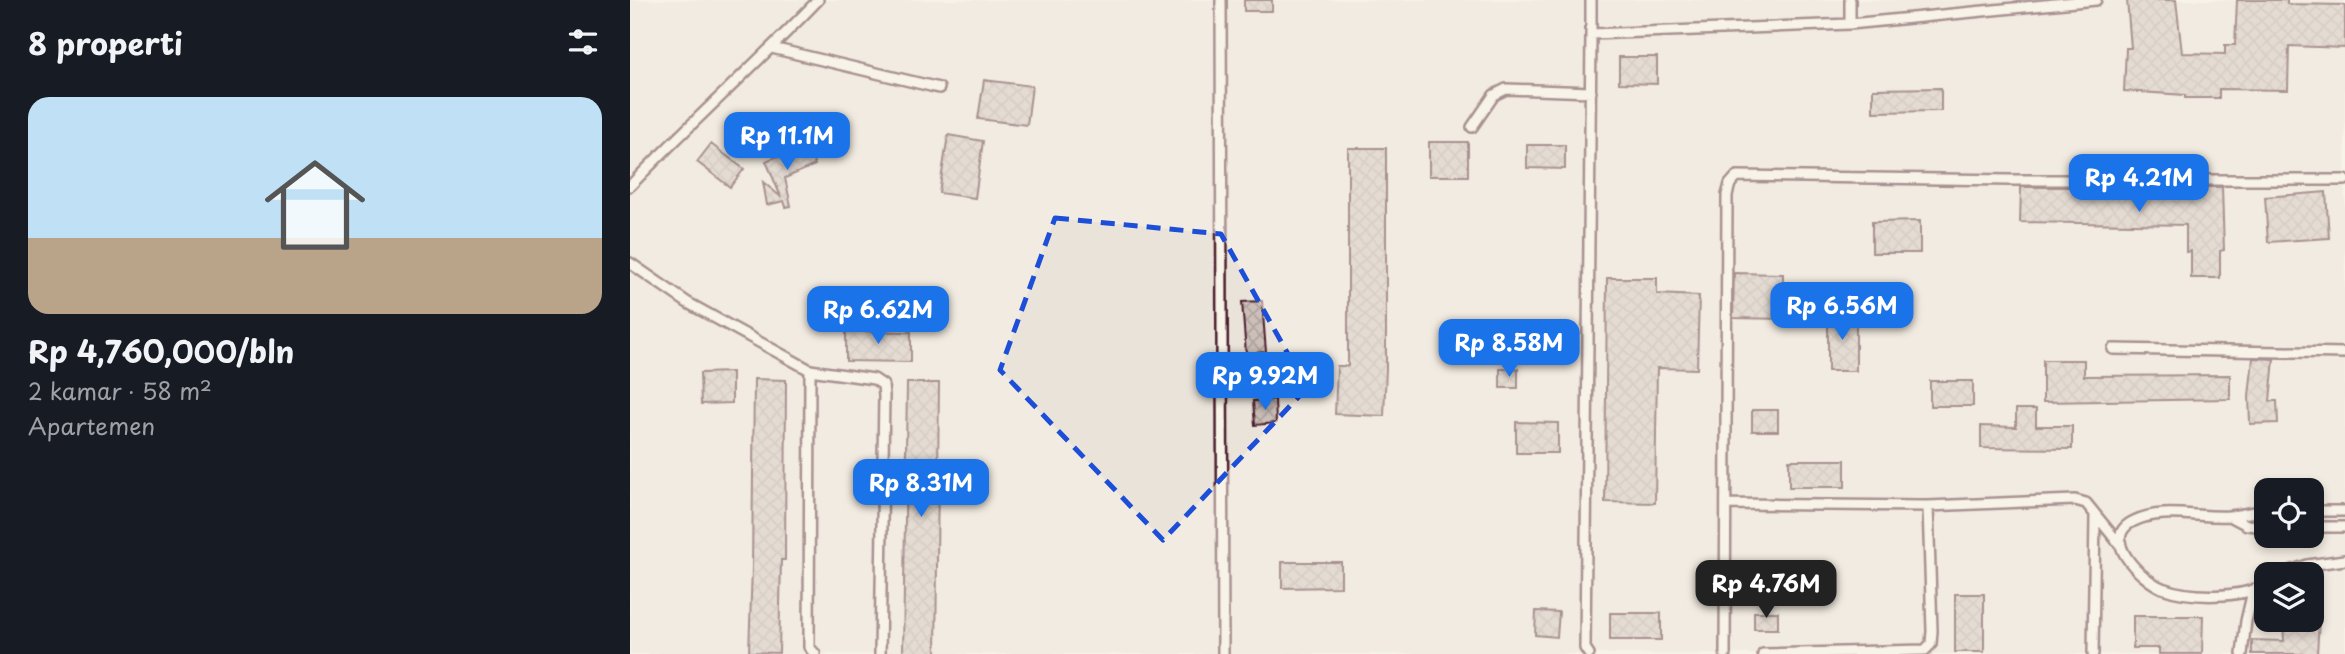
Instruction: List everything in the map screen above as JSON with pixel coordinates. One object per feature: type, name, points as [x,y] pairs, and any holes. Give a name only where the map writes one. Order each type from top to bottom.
[{"type":"lane","points":[[630,186],[818,0]]},
{"type":"lane","points":[[1221,0],[1223,654]]},
{"type":"lane","points":[[1589,654],[1585,648],[1591,0]]},
{"type":"lane","points":[[1850,0],[1850,24]]},
{"type":"lane","points":[[1591,34],[1850,24],[2096,0]]},
{"type":"lane","points":[[772,48],[939,88]]},
{"type":"lane","points":[[1472,127],[1494,96],[1506,89],[1591,92]]},
{"type":"lane","points":[[1725,654],[1728,504],[1727,194],[1730,184],[1737,176],[2009,180],[2345,180]]},
{"type":"lane","points":[[630,263],[688,303],[810,370],[874,379],[883,386],[880,654]]},
{"type":"lane","points":[[2113,349],[2345,353]]},
{"type":"lane","points":[[810,370],[809,647],[815,654]]},
{"type":"lane","points":[[1728,504],[1928,506],[2075,500],[2086,503],[2122,546]]},
{"type":"lane","points":[[1763,654],[1925,650],[1931,644],[1932,631],[1928,506]]},
{"type":"lane","points":[[2242,654],[2253,591],[2231,595],[2193,595],[2162,588],[2140,575],[2126,559],[2122,532],[2128,524],[2152,515],[2230,516],[2254,511]]},
{"type":"lane","points":[[2324,511],[2345,511]]},
{"type":"lane","points":[[2093,654],[2095,514]]},
{"type":"lane","points":[[2230,516],[2254,526]]},
{"type":"lane","points":[[2324,527],[2345,527]]},
{"type":"lane","points":[[2324,563],[2345,560]]},
{"type":"highlighted area","points":[[1055,218],[1221,234],[1307,388],[1163,540],[1000,370]]},
{"type":"shaded area","points":[[630,0],[2345,0],[2345,654],[630,654]]},
{"type":"building","points":[[1244,0],[1272,0],[1272,11],[1244,11]]},
{"type":"building","points":[[2127,0],[2176,0],[2182,53],[2225,54],[2225,45],[2235,45],[2237,0],[2287,0],[2287,4],[2345,5],[2345,48],[2289,46],[2288,90],[2219,89],[2219,98],[2185,98],[2185,95],[2124,91],[2126,48],[2131,48]]},
{"type":"building","points":[[1619,57],[1657,57],[1657,84],[1619,83]]},
{"type":"building","points":[[984,80],[1032,86],[1027,125],[978,119]]},
{"type":"building","points":[[1941,88],[1941,111],[1873,112],[1873,89]]},
{"type":"building","points":[[948,135],[983,141],[975,198],[939,193]]},
{"type":"building","points":[[1429,142],[1468,142],[1468,176],[1429,176]]},
{"type":"building","points":[[711,144],[744,169],[730,187],[697,162]]},
{"type":"building","points":[[806,144],[815,165],[785,178],[791,206],[786,207],[784,201],[767,205],[763,182],[781,197],[766,161]]},
{"type":"building","points":[[1527,145],[1565,145],[1565,169],[1527,168]]},
{"type":"building","points":[[1348,148],[1386,148],[1384,416],[1335,414],[1337,366],[1348,366]]},
{"type":"building","points":[[2021,187],[2222,187],[2224,250],[2220,251],[2220,278],[2191,278],[2191,251],[2186,252],[2186,225],[2020,222]]},
{"type":"building","points":[[2326,192],[2329,238],[2268,242],[2265,197]]},
{"type":"building","points":[[1920,221],[1920,253],[1872,253],[1872,222]]},
{"type":"building","points":[[1734,273],[1783,274],[1783,319],[1733,318]]},
{"type":"building","points":[[1607,278],[1657,278],[1657,294],[1699,296],[1697,369],[1657,368],[1655,503],[1605,502]]},
{"type":"building","points":[[1262,301],[1266,352],[1246,354],[1242,302]]},
{"type":"building","points":[[1828,312],[1856,312],[1856,371],[1828,371]]},
{"type":"building","points":[[846,331],[911,332],[911,362],[846,361]]},
{"type":"building","points":[[2253,358],[2274,359],[2270,401],[2277,401],[2278,423],[2250,424],[2249,396]]},
{"type":"building","points":[[2043,360],[2084,360],[2084,376],[2230,375],[2230,399],[2043,402]]},
{"type":"building","points":[[1500,369],[1518,369],[1518,388],[1500,388]]},
{"type":"building","points":[[732,372],[732,403],[701,404],[700,373]]},
{"type":"building","points":[[754,379],[786,380],[785,560],[781,560],[779,653],[749,652]]},
{"type":"building","points":[[1930,381],[1973,381],[1973,406],[1930,406]]},
{"type":"building","points":[[907,383],[939,383],[936,654],[903,654]]},
{"type":"building","points":[[1275,399],[1276,423],[1255,425],[1253,401]]},
{"type":"building","points":[[2016,409],[2036,409],[2036,426],[2072,426],[2072,449],[1981,448],[1981,426],[2016,427]]},
{"type":"building","points":[[1752,410],[1778,410],[1778,431],[1752,431]]},
{"type":"building","points":[[1516,422],[1558,423],[1558,453],[1516,453]]},
{"type":"building","points":[[1789,460],[1845,460],[1845,487],[1789,487]]},
{"type":"building","points":[[1282,562],[1341,562],[1341,587],[1282,588]]},
{"type":"building","points":[[1955,594],[1984,594],[1984,652],[1955,652]]},
{"type":"building","points":[[1536,611],[1559,612],[1557,637],[1535,635]]},
{"type":"building","points":[[1754,612],[1778,612],[1778,629],[1754,629]]},
{"type":"building","points":[[1610,613],[1661,613],[1661,640],[1610,640]]},
{"type":"building","points":[[2133,616],[2203,616],[2202,654],[2159,654],[2159,648],[2133,648]]},
{"type":"building","points":[[2284,632],[2318,632],[2317,654],[2252,654],[2252,640],[2284,641]]}]
